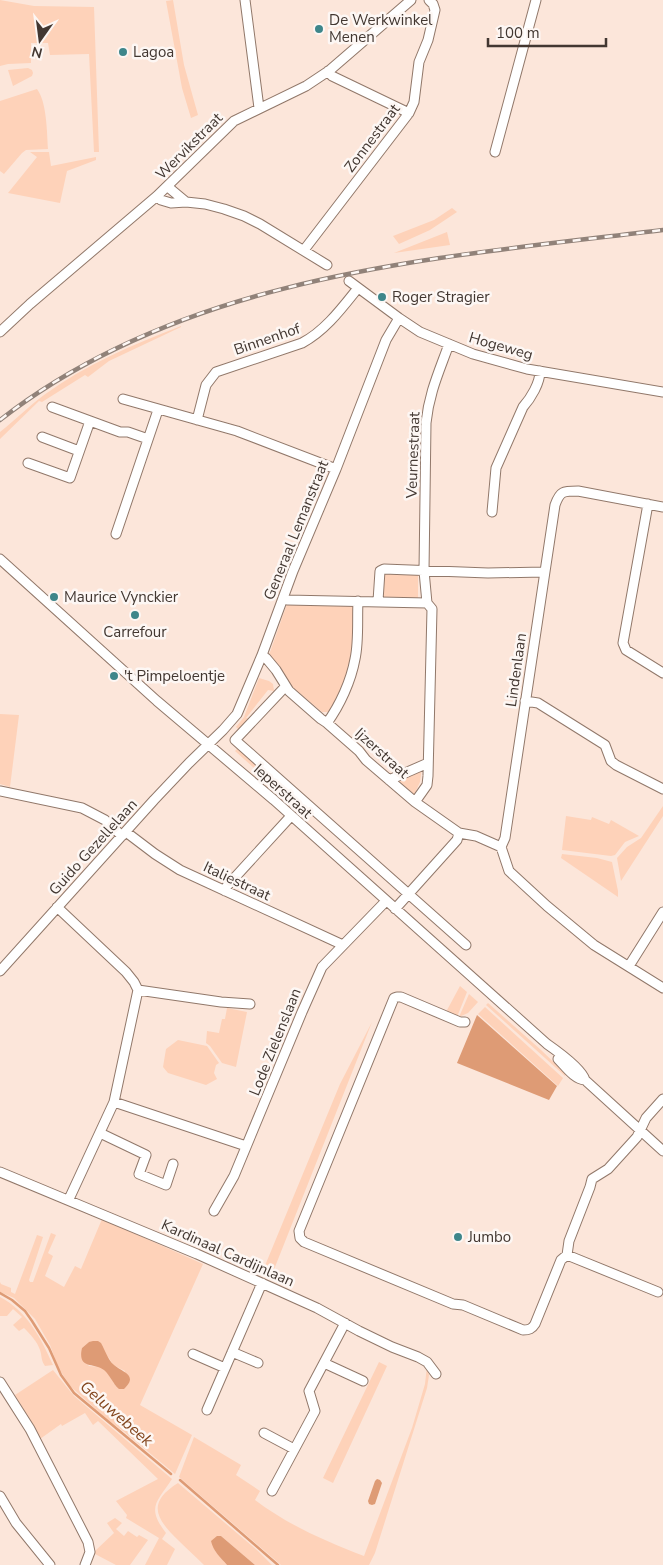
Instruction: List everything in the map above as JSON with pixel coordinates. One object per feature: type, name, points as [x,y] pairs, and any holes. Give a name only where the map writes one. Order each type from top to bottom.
[{"type":"street","points":[[245,0],[259,108]]},
{"type":"street","name":"Wervikstraat","points":[[0,332],[30,304],[168,187],[234,121],[306,86],[328,71],[411,0]]},
{"type":"street","name":"Zonnestraat","points":[[304,250],[409,113],[414,102],[419,62],[428,40],[435,10],[429,0]]},
{"type":"street","points":[[495,152],[536,0]]},
{"type":"street","points":[[328,71],[332,76],[409,113]]},
{"type":"street","points":[[168,187],[186,202]]},
{"type":"street","points":[[157,196],[161,200],[171,203],[186,202],[224,208],[244,216],[304,250],[326,265]]},
{"type":"street","name":"Hogeweg","points":[[349,281],[420,332],[449,344],[500,362],[540,371],[663,392]]},
{"type":"street","name":"Binnenhof","points":[[196,420],[206,385],[216,372],[302,344],[320,331],[358,288]]},
{"type":"street","name":"Generaal Lemanstraat","points":[[208,744],[224,730],[237,714],[386,340],[399,318]]},
{"type":"street","name":"Veurnestraat","points":[[415,802],[427,785],[428,763],[432,608],[427,603],[424,571],[426,423],[433,386],[449,344]]},
{"type":"street","points":[[492,512],[496,468],[523,407],[529,400],[540,371]]},
{"type":"street","points":[[123,400],[242,433],[336,469]]},
{"type":"street","points":[[52,407],[120,432],[128,432],[148,439]]},
{"type":"street","points":[[116,534],[158,410]]},
{"type":"street","points":[[28,463],[70,478],[90,420]]},
{"type":"street","points":[[42,437],[79,451]]},
{"type":"street","name":"Lindenlaan","points":[[501,847],[505,838],[544,572],[558,496],[565,491],[578,491],[648,504]]},
{"type":"street","points":[[663,507],[648,504],[622,643],[626,650],[663,673]]},
{"type":"street","name":"Ieperstraat","points":[[0,560],[228,760],[546,1044],[578,1070],[585,1080],[639,1134],[663,1150]]},
{"type":"street","points":[[378,601],[380,571],[384,569],[544,572]]},
{"type":"street","points":[[282,598],[287,600],[427,603]]},
{"type":"street","points":[[327,723],[336,711],[356,658],[358,601]]},
{"type":"street","name":"Ijzerstraat","points":[[262,655],[276,670],[285,686],[415,802],[459,833],[476,836],[501,847]]},
{"type":"street","name":"Ieperstraat","points":[[285,686],[234,740],[466,944]]},
{"type":"street","points":[[525,701],[538,703],[604,745],[611,761],[616,765],[663,789]]},
{"type":"street","name":"Guido Gezellelaan","points":[[0,971],[183,769],[208,744]]},
{"type":"street","points":[[389,780],[428,763]]},
{"type":"street","name":"Italiestraat","points":[[0,791],[82,808],[104,820],[180,870],[343,945]]},
{"type":"street","points":[[225,891],[227,886],[291,816]]},
{"type":"street","points":[[395,909],[457,840],[459,833]]},
{"type":"street","points":[[501,847],[509,870],[514,877],[578,933],[663,988]]},
{"type":"street","name":"Lode Zielenslaan","points":[[214,1211],[234,1176],[322,967],[386,901]]},
{"type":"street","points":[[57,907],[126,972],[138,990],[114,1102],[69,1200]]},
{"type":"street","points":[[629,966],[663,912]]},
{"type":"street","points":[[138,990],[221,1002],[250,1004]]},
{"type":"street","points":[[465,1022],[460,1022],[401,997],[394,998],[299,1232],[300,1238],[304,1242],[374,1272],[453,1304],[463,1305],[523,1330],[533,1328],[558,1266],[561,1260],[568,1255]]},
{"type":"street","points":[[568,1255],[569,1241],[592,1179],[608,1169],[639,1134],[646,1118],[663,1100]]},
{"type":"street","points":[[114,1102],[246,1146]]},
{"type":"street","points":[[100,1133],[146,1155],[139,1174],[166,1185],[173,1164]]},
{"type":"street","name":"Kardinaal Cardijnlaan","points":[[0,1172],[317,1308],[392,1347],[418,1357],[427,1362],[436,1374]]},
{"type":"street","points":[[568,1255],[658,1292]]},
{"type":"street","points":[[207,1410],[262,1283]]},
{"type":"street","points":[[272,1491],[315,1411],[309,1391],[345,1323]]},
{"type":"street","points":[[232,1352],[258,1363]]},
{"type":"street","points":[[194,1354],[225,1368]]},
{"type":"street","points":[[324,1363],[362,1381]]},
{"type":"street","points":[[0,1382],[30,1429],[88,1542],[90,1552],[85,1565]]},
{"type":"street","points":[[264,1433],[294,1449]]},
{"type":"street","points":[[0,1496],[16,1523],[50,1565]]},
{"type":"shaded area","points":[[0,0],[34,6],[94,7],[99,152],[94,152],[89,54],[50,55],[48,43],[31,43],[31,63],[0,66]]},
{"type":"shaded area","points":[[173,0],[184,65],[198,115],[191,118],[182,88],[166,1]]},
{"type":"shaded area","points":[[28,68],[32,70],[32,76],[13,86],[8,70]]},
{"type":"shaded area","points":[[37,89],[45,109],[48,149],[26,150],[4,174],[0,171],[0,101]]},
{"type":"shaded area","points":[[30,152],[49,152],[51,166],[96,157],[96,160],[67,171],[60,203],[8,193],[37,157]]},
{"type":"shaded area","points":[[452,208],[457,212],[430,230],[399,244],[393,236],[434,220]]},
{"type":"shaded area","points":[[447,232],[450,245],[394,253]]},
{"type":"shaded area","points":[[181,326],[109,361],[88,377],[85,375],[42,402],[39,401],[0,439],[0,432],[38,399],[76,374],[110,356]]},
{"type":"shaded area","points":[[383,572],[418,572],[418,599],[383,598]]},
{"type":"shaded area","points":[[287,604],[352,605],[355,607],[352,663],[339,696],[328,712],[322,712],[290,685],[269,655]]},
{"type":"shaded area","points":[[259,678],[273,684],[274,691],[268,690],[246,718],[252,719],[240,731],[236,727],[244,717]]},
{"type":"shaded area","points":[[0,714],[19,715],[10,787],[0,784]]},
{"type":"shaded area","points":[[239,747],[295,797],[291,801],[235,751]]},
{"type":"shaded area","points":[[422,767],[420,782],[414,795],[395,778]]},
{"type":"shaded area","points":[[663,806],[663,816],[621,881],[617,858],[627,847],[641,838]]},
{"type":"shaded area","points":[[566,816],[591,820],[592,817],[609,824],[611,820],[639,836],[625,842],[615,855],[611,856],[562,850]]},
{"type":"shaded area","points":[[562,854],[597,858],[612,862],[618,897],[561,858]]},
{"type":"shaded area","points":[[460,986],[467,992],[457,1017],[446,1012]]},
{"type":"shaded area","points":[[469,994],[478,1002],[468,1013],[459,1017]]},
{"type":"shaded area","points":[[488,1003],[541,1050],[566,1074],[565,1076],[486,1005]]},
{"type":"shaded area","points":[[485,1007],[563,1078],[558,1086],[478,1014]]},
{"type":"shaded area","points":[[227,1008],[247,1012],[236,1067],[222,1063],[206,1043],[207,1031],[219,1033]]},
{"type":"shaded area","points":[[477,1015],[557,1086],[549,1100],[457,1063]]},
{"type":"shaded area","points":[[372,1022],[273,1272],[264,1268],[340,1084]]},
{"type":"shaded area","points":[[178,1040],[207,1046],[219,1063],[216,1065],[214,1073],[217,1079],[206,1085],[168,1073],[163,1067],[166,1049]]},
{"type":"shaded area","points":[[102,1219],[203,1264],[140,1405],[192,1435],[175,1474],[109,1421],[70,1386],[58,1367],[50,1345],[35,1319],[14,1298],[0,1292],[0,1282],[11,1288],[11,1292],[15,1294],[37,1235],[43,1237],[29,1280],[30,1282],[33,1282],[51,1233],[56,1235],[48,1253],[53,1256],[45,1276],[64,1287],[75,1266],[81,1269]],"holes":[[[89,1342],[109,1358],[113,1365],[125,1371],[116,1386],[101,1367],[89,1366],[82,1358],[82,1348]]]},
{"type":"shaded area","points":[[0,1297],[18,1310],[32,1326],[53,1365],[45,1366],[39,1347],[33,1338],[24,1328],[19,1331],[13,1325],[22,1317],[13,1309],[7,1316],[0,1316]]},
{"type":"shaded area","points":[[93,1341],[101,1343],[112,1363],[130,1377],[124,1389],[119,1389],[104,1370],[84,1363],[82,1360],[82,1348]]},
{"type":"shaded area","points":[[379,1362],[387,1366],[333,1483],[323,1478]]},
{"type":"shaded area","points":[[427,1366],[429,1375],[427,1388],[375,1553],[369,1565],[281,1565],[179,1477],[194,1437],[241,1465],[236,1475],[260,1491],[255,1500],[307,1532],[364,1556],[412,1428],[425,1384]]},
{"type":"shaded area","points":[[53,1370],[74,1396],[172,1479],[158,1499],[155,1511],[156,1517],[166,1533],[162,1539],[175,1549],[167,1565],[145,1565],[159,1538],[126,1518],[127,1515],[116,1501],[158,1479],[98,1421],[93,1425],[85,1413],[62,1426],[61,1424],[40,1439],[15,1395]]},
{"type":"shaded area","points":[[377,1479],[382,1483],[375,1504],[372,1505],[368,1501]]},
{"type":"shaded area","points":[[178,1483],[272,1565],[255,1565],[221,1536],[215,1551],[227,1565],[204,1565],[171,1533],[160,1518],[158,1504],[161,1497]]},
{"type":"shaded area","points":[[115,1518],[122,1523],[116,1529],[124,1536],[128,1531],[137,1537],[139,1535],[148,1540],[130,1565],[116,1565],[95,1554],[95,1551],[114,1533],[107,1523]]},
{"type":"shaded area","points":[[217,1536],[221,1536],[255,1565],[227,1565],[212,1545],[211,1541]]},
{"type":"waterway","name":"Geluwebeek","points":[[0,1293],[25,1311],[49,1348],[61,1375],[74,1393],[171,1474]]},
{"type":"waterway","name":"Geluwebeek","points":[[180,1480],[278,1565]]},
{"type":"railway","points":[[0,420],[73,371],[151,333],[232,303],[316,281],[403,264],[490,251],[663,230]]},
{"type":"place","name":"De Werkwinkel Menen","points":[[319,29]]},
{"type":"place","name":"Lagoa","points":[[123,52]]},
{"type":"place","name":"Roger Stragier","points":[[382,297]]},
{"type":"place","name":"Maurice Vynckier","points":[[54,597]]},
{"type":"place","name":"Carrefour","points":[[135,615]]},
{"type":"place","name":"'t Pimpeloentje","points":[[114,676]]},
{"type":"place","name":"Jumbo","points":[[458,1237]]}]
